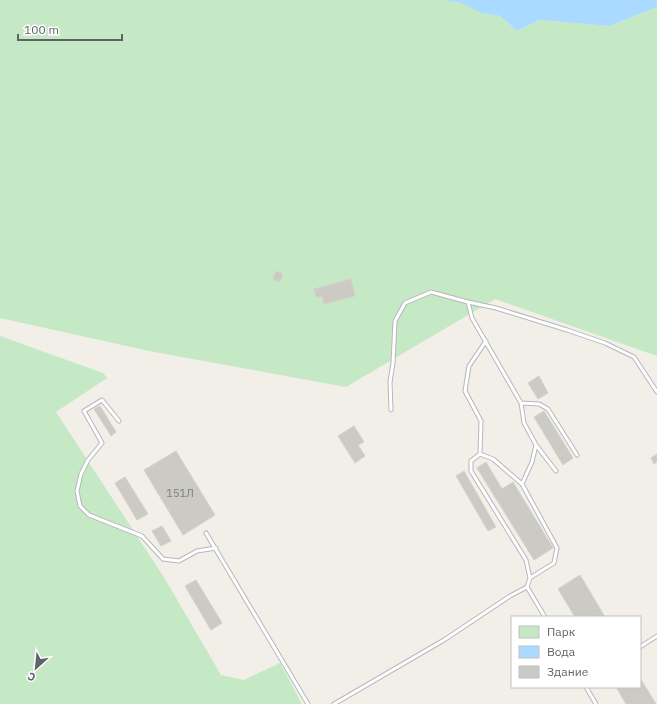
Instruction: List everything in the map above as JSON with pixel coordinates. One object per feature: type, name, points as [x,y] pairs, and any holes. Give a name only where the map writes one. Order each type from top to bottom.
[{"type":"lane","points":[[391,410],[390,382],[393,363],[395,321],[405,303],[431,292],[496,308],[567,330],[617,348],[634,357],[657,392]]},
{"type":"lane","points":[[468,302],[472,318],[522,403],[524,423],[536,445],[556,471]]},
{"type":"lane","points":[[480,454],[481,421],[465,391],[469,366],[486,341]]},
{"type":"lane","points":[[119,421],[102,400],[84,411],[102,443],[88,460],[81,474],[77,491],[80,506],[89,515],[142,536],[163,559],[179,561],[197,551],[216,548]]},
{"type":"lane","points":[[522,403],[539,404],[548,409],[577,455]]},
{"type":"lane","points":[[522,484],[532,462],[536,445]]},
{"type":"lane","points":[[480,454],[494,459],[522,484],[558,548],[554,563],[530,578]]},
{"type":"lane","points":[[334,704],[444,640],[510,596],[527,587],[530,578],[526,560],[470,471],[471,461],[480,454]]},
{"type":"lane","points":[[206,533],[308,704]]},
{"type":"lane","points":[[527,587],[544,616]]},
{"type":"lane","points":[[641,645],[657,636]]},
{"type":"lane","points":[[587,688],[596,704]]},
{"type":"green space","points":[[0,0],[442,0],[461,3],[481,13],[500,16],[517,31],[539,20],[609,26],[657,7],[657,356],[495,299],[346,387],[149,351],[0,318]]},
{"type":"green space","points":[[0,336],[103,373],[107,378],[56,412],[165,579],[221,675],[244,680],[280,663],[302,704],[0,704]]},
{"type":"water","points":[[442,0],[657,0],[657,7],[609,26],[539,20],[517,31],[500,16],[481,13],[461,3]]},
{"type":"building","points":[[276,271],[283,274],[280,282],[273,279]]},
{"type":"building","points":[[351,279],[355,296],[324,304],[322,296],[316,297],[314,289]]},
{"type":"building","points":[[539,376],[548,393],[538,399],[528,383]]},
{"type":"building","points":[[100,406],[116,432],[111,436],[94,409]]},
{"type":"building","points":[[544,411],[573,458],[563,465],[534,417]]},
{"type":"building","points":[[354,426],[364,442],[358,445],[365,456],[355,463],[338,436]]},
{"type":"building","points":[[176,451],[215,515],[183,535],[144,470]]},
{"type":"building","points":[[657,454],[657,462],[654,464],[651,458]]},
{"type":"building","points":[[486,462],[502,489],[513,482],[553,548],[534,560],[477,468]]},
{"type":"building","points":[[464,471],[496,527],[488,531],[456,476]]},
{"type":"building","points":[[125,477],[148,514],[137,520],[115,483]]},
{"type":"building","points":[[162,526],[171,541],[161,546],[152,531]]},
{"type":"building","points":[[580,575],[604,616],[574,616],[558,589]]},
{"type":"building","points":[[196,580],[222,623],[211,630],[185,586]]},
{"type":"building","points":[[641,680],[656,704],[626,704],[617,688],[641,688]]}]
